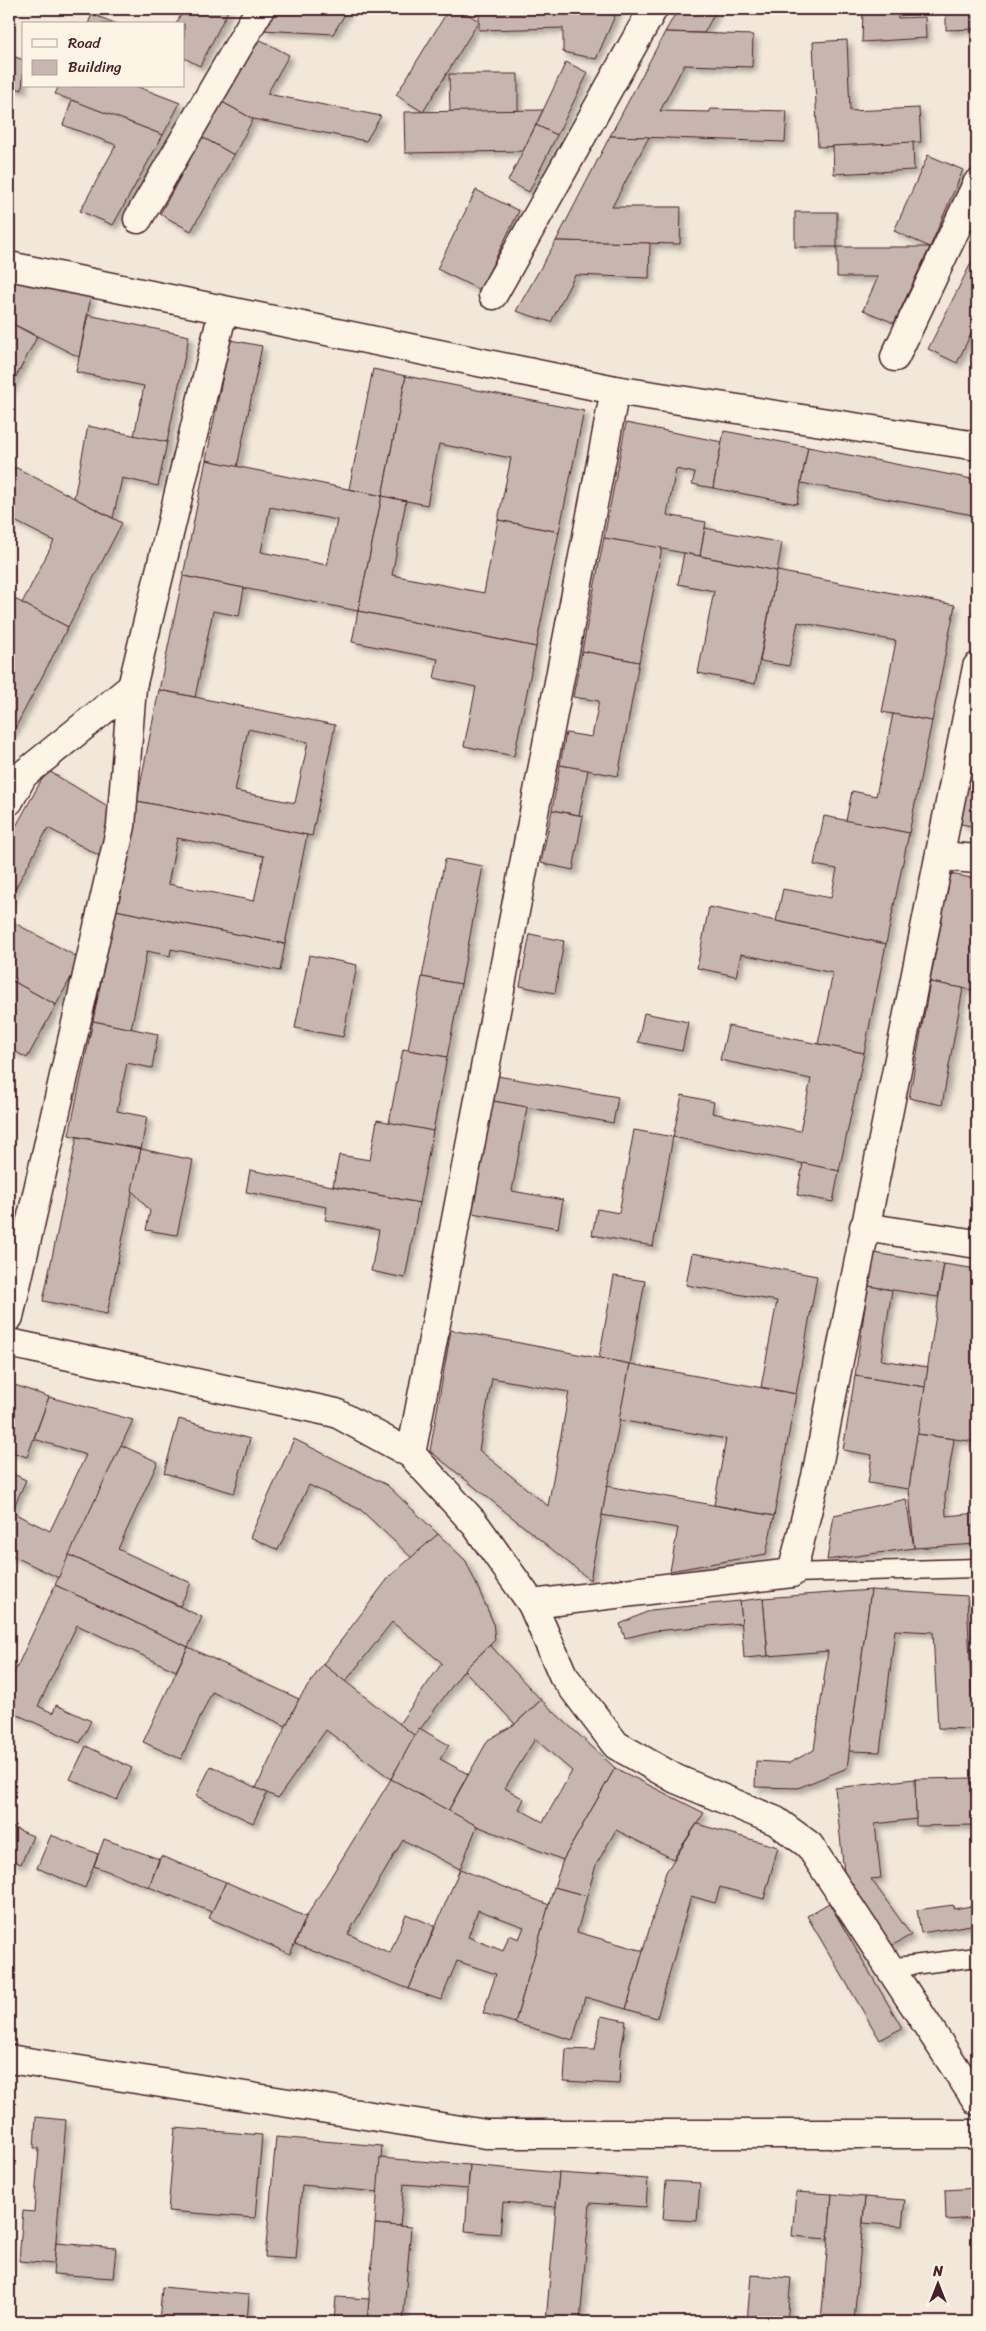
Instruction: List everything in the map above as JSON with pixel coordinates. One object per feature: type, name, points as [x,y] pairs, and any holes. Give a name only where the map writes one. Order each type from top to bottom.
[{"type":"street","points":[[138,219],[260,9]]},
{"type":"street","points":[[493,295],[653,9]]},
{"type":"street","points":[[895,357],[977,184]]},
{"type":"street","points":[[9,266],[615,390],[977,446]]},
{"type":"street","points":[[9,1317],[121,826],[132,687],[223,311]]},
{"type":"street","points":[[411,1454],[615,390]]},
{"type":"street","points":[[532,1604],[792,1573],[816,1476],[864,1227],[941,856],[977,667]]},
{"type":"street","points":[[9,801],[23,775],[132,687]]},
{"type":"street","points":[[941,856],[977,860]]},
{"type":"street","points":[[864,1227],[977,1244]]},
{"type":"street","points":[[9,1343],[336,1413],[411,1454],[475,1524],[532,1604],[563,1675],[616,1745],[676,1779],[776,1821],[809,1846],[977,2101]]},
{"type":"street","points":[[9,2059],[486,2134],[977,2134]]},
{"type":"lane","points":[[792,1573],[977,1568]]},
{"type":"lane","points":[[889,1968],[977,1957]]},
{"type":"building","points":[[184,9],[229,9],[200,66],[185,58],[185,22],[177,22]]},
{"type":"building","points":[[274,9],[348,9],[333,34],[262,30]]},
{"type":"building","points":[[449,9],[459,9],[479,21],[423,112],[396,95]]},
{"type":"building","points":[[479,9],[618,9],[596,59],[563,52],[563,28],[479,30]]},
{"type":"building","points":[[678,9],[717,9],[704,33],[665,32]]},
{"type":"building","points":[[863,9],[898,9],[898,18],[925,17],[926,38],[862,42]]},
{"type":"building","points":[[946,9],[977,9],[977,29],[946,30]]},
{"type":"building","points":[[92,14],[112,22],[89,22]]},
{"type":"building","points":[[665,32],[753,35],[752,67],[684,65],[660,111],[710,112],[710,109],[787,111],[785,142],[610,136]]},
{"type":"building","points":[[257,38],[289,55],[267,94],[381,116],[366,141],[253,119],[222,102]]},
{"type":"building","points":[[847,40],[850,111],[919,108],[921,142],[818,147],[813,42]]},
{"type":"building","points":[[9,55],[22,59],[22,90],[9,86]]},
{"type":"building","points":[[566,62],[588,73],[557,135],[536,125]]},
{"type":"building","points":[[449,74],[518,74],[518,111],[450,112]]},
{"type":"building","points":[[58,88],[141,88],[180,103],[163,135],[55,94]]},
{"type":"building","points":[[72,100],[163,135],[113,225],[80,211],[116,145],[63,125]]},
{"type":"building","points":[[222,102],[253,119],[234,155],[202,137]]},
{"type":"building","points":[[543,110],[523,151],[405,153],[404,112]]},
{"type":"building","points":[[536,125],[557,135],[529,192],[508,181]]},
{"type":"building","points":[[610,136],[649,137],[612,207],[681,207],[680,244],[556,241]]},
{"type":"building","points":[[202,137],[234,155],[191,231],[160,214]]},
{"type":"building","points":[[913,142],[914,170],[834,174],[833,146]]},
{"type":"building","points":[[928,155],[963,170],[930,247],[894,231]]},
{"type":"building","points":[[476,190],[519,211],[480,290],[437,269]]},
{"type":"building","points":[[795,212],[837,212],[837,247],[795,247]]},
{"type":"building","points":[[556,241],[650,243],[649,278],[575,275],[551,322],[516,311]]},
{"type":"building","points":[[837,247],[930,247],[894,323],[863,310],[878,277],[837,277]]},
{"type":"building","points":[[977,251],[977,321],[957,363],[928,349]]},
{"type":"building","points":[[9,279],[91,296],[79,357],[9,322]]},
{"type":"building","points":[[88,315],[189,336],[167,442],[134,436],[144,386],[76,372]]},
{"type":"building","points":[[9,322],[37,337],[9,390]]},
{"type":"building","points":[[230,340],[262,346],[237,467],[206,460]]},
{"type":"building","points":[[373,369],[406,376],[382,496],[349,489]]},
{"type":"building","points":[[406,376],[584,411],[559,532],[498,520],[511,458],[439,444],[427,505],[382,496]]},
{"type":"building","points":[[626,423],[722,442],[713,488],[692,484],[695,473],[676,469],[667,515],[706,522],[700,556],[604,538]]},
{"type":"building","points":[[88,426],[167,442],[158,486],[122,478],[113,518],[74,498]]},
{"type":"building","points":[[724,431],[808,447],[797,504],[713,488]]},
{"type":"building","points":[[808,447],[977,480],[977,494],[973,515],[801,483]]},
{"type":"building","points":[[206,460],[382,496],[358,611],[183,576]],"holes":[[[270,507],[337,520],[327,565],[261,552]]]},
{"type":"building","points":[[15,467],[122,523],[68,627],[22,603],[54,541],[9,518],[9,479]]},
{"type":"building","points":[[382,496],[406,501],[392,575],[484,593],[498,520],[559,532],[536,647],[358,611]]},
{"type":"building","points":[[705,528],[782,543],[777,571],[700,556]]},
{"type":"building","points":[[604,538],[662,548],[639,662],[582,651]]},
{"type":"building","points":[[684,553],[777,571],[755,684],[698,673],[714,591],[678,584]]},
{"type":"building","points":[[777,571],[955,605],[932,721],[882,712],[896,641],[798,622],[789,666],[760,661]]},
{"type":"building","points":[[183,576],[244,588],[239,616],[213,611],[195,697],[159,690]]},
{"type":"building","points":[[9,596],[68,627],[12,734],[9,732],[9,646],[15,635],[9,632]]},
{"type":"building","points":[[358,611],[536,647],[514,756],[464,746],[476,687],[434,678],[438,659],[352,642]]},
{"type":"building","points":[[582,651],[639,662],[618,776],[560,765],[566,733],[592,737],[599,701],[573,697]]},
{"type":"building","points":[[159,690],[335,725],[312,836],[137,801]],"holes":[[[248,729],[308,742],[295,803],[235,791]]]},
{"type":"building","points":[[893,714],[932,721],[909,833],[846,821],[852,791],[876,796]]},
{"type":"building","points":[[977,733],[977,827],[961,824]]},
{"type":"building","points":[[560,765],[588,770],[579,815],[552,810]]},
{"type":"building","points":[[47,770],[111,808],[100,856],[48,828],[9,900],[9,839]]},
{"type":"building","points":[[137,801],[307,835],[285,944],[115,910]],"holes":[[[177,838],[264,856],[254,901],[168,884]]]},
{"type":"building","points":[[552,810],[583,816],[573,870],[541,863]]},
{"type":"building","points":[[824,816],[909,833],[886,944],[776,921],[783,889],[831,898],[837,869],[814,865]]},
{"type":"building","points":[[445,859],[483,866],[461,984],[422,977]]},
{"type":"building","points":[[950,874],[977,879],[977,991],[930,982]]},
{"type":"building","points":[[709,907],[886,944],[864,1053],[818,1044],[833,973],[741,954],[736,976],[697,968]]},
{"type":"building","points":[[115,910],[285,944],[280,971],[171,949],[170,956],[147,951],[131,1029],[93,1021]]},
{"type":"building","points":[[9,920],[81,959],[56,1005],[9,979]]},
{"type":"building","points":[[530,934],[564,941],[555,993],[520,986]]},
{"type":"building","points":[[309,955],[357,965],[343,1037],[295,1028]]},
{"type":"building","points":[[422,977],[461,984],[447,1057],[408,1050]]},
{"type":"building","points":[[9,979],[56,1005],[27,1058],[9,1048]]},
{"type":"building","points":[[930,982],[963,988],[942,1105],[909,1098]]},
{"type":"building","points":[[644,1013],[688,1022],[682,1051],[638,1042]]},
{"type":"building","points":[[93,1021],[158,1034],[152,1068],[127,1063],[117,1111],[147,1117],[141,1149],[69,1135]]},
{"type":"building","points":[[728,1026],[864,1053],[839,1171],[673,1137],[682,1095],[714,1102],[712,1113],[800,1131],[811,1079],[720,1060]]},
{"type":"building","points":[[403,1049],[447,1057],[433,1131],[389,1123]]},
{"type":"building","points":[[497,1076],[618,1097],[613,1123],[493,1101]]},
{"type":"building","points":[[493,1101],[527,1107],[512,1191],[563,1200],[558,1228],[472,1213]]},
{"type":"building","points":[[377,1120],[433,1131],[419,1203],[333,1186],[339,1155],[370,1160]]},
{"type":"building","points":[[634,1130],[673,1137],[653,1246],[592,1235],[597,1209],[619,1213]]},
{"type":"building","points":[[77,1137],[141,1149],[107,1314],[43,1301]]},
{"type":"building","points":[[141,1149],[193,1160],[177,1235],[146,1230],[150,1211],[132,1190]]},
{"type":"building","points":[[803,1163],[839,1171],[833,1202],[797,1195]]},
{"type":"building","points":[[250,1170],[419,1203],[405,1278],[371,1271],[379,1230],[325,1220],[327,1207],[246,1192]]},
{"type":"building","points":[[692,1253],[817,1276],[796,1394],[761,1387],[777,1301],[686,1285]]},
{"type":"building","points":[[874,1253],[944,1264],[938,1297],[868,1286]]},
{"type":"building","points":[[944,1264],[977,1269],[977,1343],[971,1387],[977,1388],[977,1442],[917,1434]]},
{"type":"building","points":[[614,1276],[645,1281],[630,1364],[599,1358]]},
{"type":"building","points":[[868,1286],[892,1290],[881,1360],[928,1367],[925,1387],[855,1376]]},
{"type":"building","points":[[451,1330],[630,1364],[590,1580],[430,1451]],"holes":[[[492,1378],[569,1392],[548,1506],[479,1450]]]},
{"type":"building","points":[[630,1364],[796,1394],[774,1516],[714,1505],[726,1439],[619,1420]]},
{"type":"building","points":[[855,1376],[925,1387],[909,1489],[868,1483],[872,1455],[843,1450]]},
{"type":"building","points":[[9,1383],[49,1397],[27,1457],[9,1451]]},
{"type":"building","points":[[49,1397],[133,1420],[59,1578],[9,1554],[9,1518],[11,1512],[50,1531],[86,1455],[34,1439]]},
{"type":"building","points":[[179,1419],[250,1439],[234,1493],[164,1473]]},
{"type":"building","points":[[917,1434],[954,1439],[945,1496],[946,1516],[977,1513],[977,1544],[914,1548],[909,1489]]},
{"type":"building","points":[[294,1439],[387,1485],[438,1534],[412,1558],[361,1510],[309,1485],[278,1550],[250,1537]]},
{"type":"building","points":[[121,1445],[158,1462],[118,1549],[191,1583],[180,1606],[69,1555]]},
{"type":"building","points":[[9,1472],[26,1480],[9,1518]]},
{"type":"building","points":[[607,1486],[774,1516],[766,1554],[670,1571],[678,1528],[602,1515]]},
{"type":"building","points":[[906,1499],[914,1548],[827,1560],[834,1515]]},
{"type":"building","points":[[438,1534],[466,1561],[493,1622],[495,1640],[464,1670],[415,1736],[399,1724],[442,1663],[392,1622],[345,1682],[323,1664],[390,1576]]},
{"type":"building","points":[[69,1555],[202,1617],[188,1647],[55,1585]]},
{"type":"building","points":[[55,1585],[188,1647],[176,1671],[77,1625],[38,1706],[53,1713],[56,1705],[91,1721],[80,1743],[9,1711],[9,1684]]},
{"type":"building","points":[[871,1590],[847,1768],[798,1788],[755,1787],[756,1761],[789,1763],[814,1750],[828,1651],[768,1656],[763,1598]]},
{"type":"building","points":[[871,1590],[967,1596],[973,1729],[938,1728],[933,1632],[895,1630],[880,1752],[849,1751]]},
{"type":"building","points":[[763,1598],[768,1656],[744,1658],[740,1601]]},
{"type":"building","points":[[740,1601],[742,1623],[654,1631],[625,1638],[620,1624],[651,1610]]},
{"type":"building","points":[[490,1645],[541,1700],[515,1724],[464,1670]]},
{"type":"building","points":[[188,1647],[299,1699],[286,1726],[212,1692],[181,1759],[143,1742]]},
{"type":"building","points":[[323,1664],[415,1736],[391,1779],[326,1730],[278,1798],[256,1788],[299,1699]]},
{"type":"building","points":[[541,1700],[615,1768],[563,1860],[477,1826],[448,1811],[488,1740],[515,1724]],"holes":[[[535,1739],[572,1771],[543,1822],[519,1809],[524,1799],[505,1788]]]},
{"type":"building","points":[[419,1728],[449,1745],[440,1759],[468,1774],[448,1811],[391,1779]]},
{"type":"building","points":[[972,1737],[977,1737],[977,1778],[975,1778]]},
{"type":"building","points":[[86,1746],[132,1768],[117,1800],[70,1779]]},
{"type":"building","points":[[211,1766],[267,1793],[253,1823],[196,1796]]},
{"type":"building","points":[[615,1768],[704,1813],[673,1859],[616,1830],[596,1865],[587,1896],[554,1887],[563,1860]]},
{"type":"building","points":[[977,1778],[977,1825],[916,1826],[915,1779]]},
{"type":"building","points":[[391,1779],[477,1826],[460,1869],[403,1840],[348,1934],[390,1953],[406,1914],[435,1926],[409,1989],[295,1944],[306,1917]]},
{"type":"building","points":[[915,1779],[916,1819],[875,1824],[881,1878],[871,1879],[911,1935],[891,1946],[845,1882],[835,1788]]},
{"type":"building","points":[[697,1824],[778,1847],[764,1899],[720,1887],[715,1903],[691,1896],[657,2018],[626,2009],[666,1872]]},
{"type":"building","points":[[9,1826],[33,1836],[21,1864],[9,1859]]},
{"type":"building","points":[[51,1835],[98,1854],[85,1888],[37,1868]]},
{"type":"building","points":[[104,1839],[159,1859],[149,1887],[94,1866]]},
{"type":"building","points":[[161,1856],[226,1882],[212,1912],[149,1887]]},
{"type":"building","points":[[460,1869],[549,1905],[515,2023],[483,2013],[496,1974],[457,1961],[441,2000],[409,1989]],"holes":[[[478,1910],[524,1927],[519,1939],[509,1935],[503,1951],[468,1937]]]},
{"type":"building","points":[[226,1882],[306,1917],[290,1954],[209,1918]]},
{"type":"building","points":[[554,1887],[587,1896],[577,1932],[643,1951],[626,2009],[585,1997],[573,2040],[515,2023]]},
{"type":"building","points":[[829,1903],[902,2028],[880,2040],[807,1916]]},
{"type":"building","points":[[953,1905],[954,1909],[977,1905],[977,1924],[921,1933],[917,1910]]},
{"type":"building","points":[[601,2016],[626,2021],[621,2051],[619,2084],[564,2081],[566,2049],[595,2050]]},
{"type":"building","points":[[36,2117],[66,2120],[54,2264],[19,2261],[23,2211],[34,2212],[39,2148],[34,2148]]},
{"type":"building","points":[[175,2128],[262,2135],[255,2218],[168,2211]]},
{"type":"building","points":[[276,2137],[382,2146],[378,2192],[302,2185],[296,2259],[265,2257]]},
{"type":"building","points":[[380,2158],[470,2165],[468,2189],[404,2184],[400,2226],[375,2224]]},
{"type":"building","points":[[470,2165],[559,2173],[556,2207],[503,2202],[500,2234],[465,2231]]},
{"type":"building","points":[[559,2173],[648,2179],[646,2207],[590,2203],[580,2322],[546,2322]]},
{"type":"building","points":[[666,2181],[700,2183],[697,2221],[663,2219]]},
{"type":"building","points":[[977,2188],[977,2218],[946,2220],[945,2190]]},
{"type":"building","points":[[796,2192],[832,2194],[828,2239],[792,2236]]},
{"type":"building","points":[[832,2194],[865,2197],[854,2322],[821,2322]]},
{"type":"building","points":[[865,2197],[905,2200],[902,2226],[863,2223]]},
{"type":"building","points":[[375,2224],[411,2227],[403,2322],[367,2322]]},
{"type":"building","points":[[56,2243],[116,2248],[113,2278],[53,2274]]},
{"type":"building","points":[[751,2275],[791,2278],[787,2322],[747,2322]]},
{"type":"building","points":[[162,2287],[249,2295],[247,2322],[159,2322]]},
{"type":"building","points":[[336,2297],[369,2299],[367,2322],[334,2322]]}]
